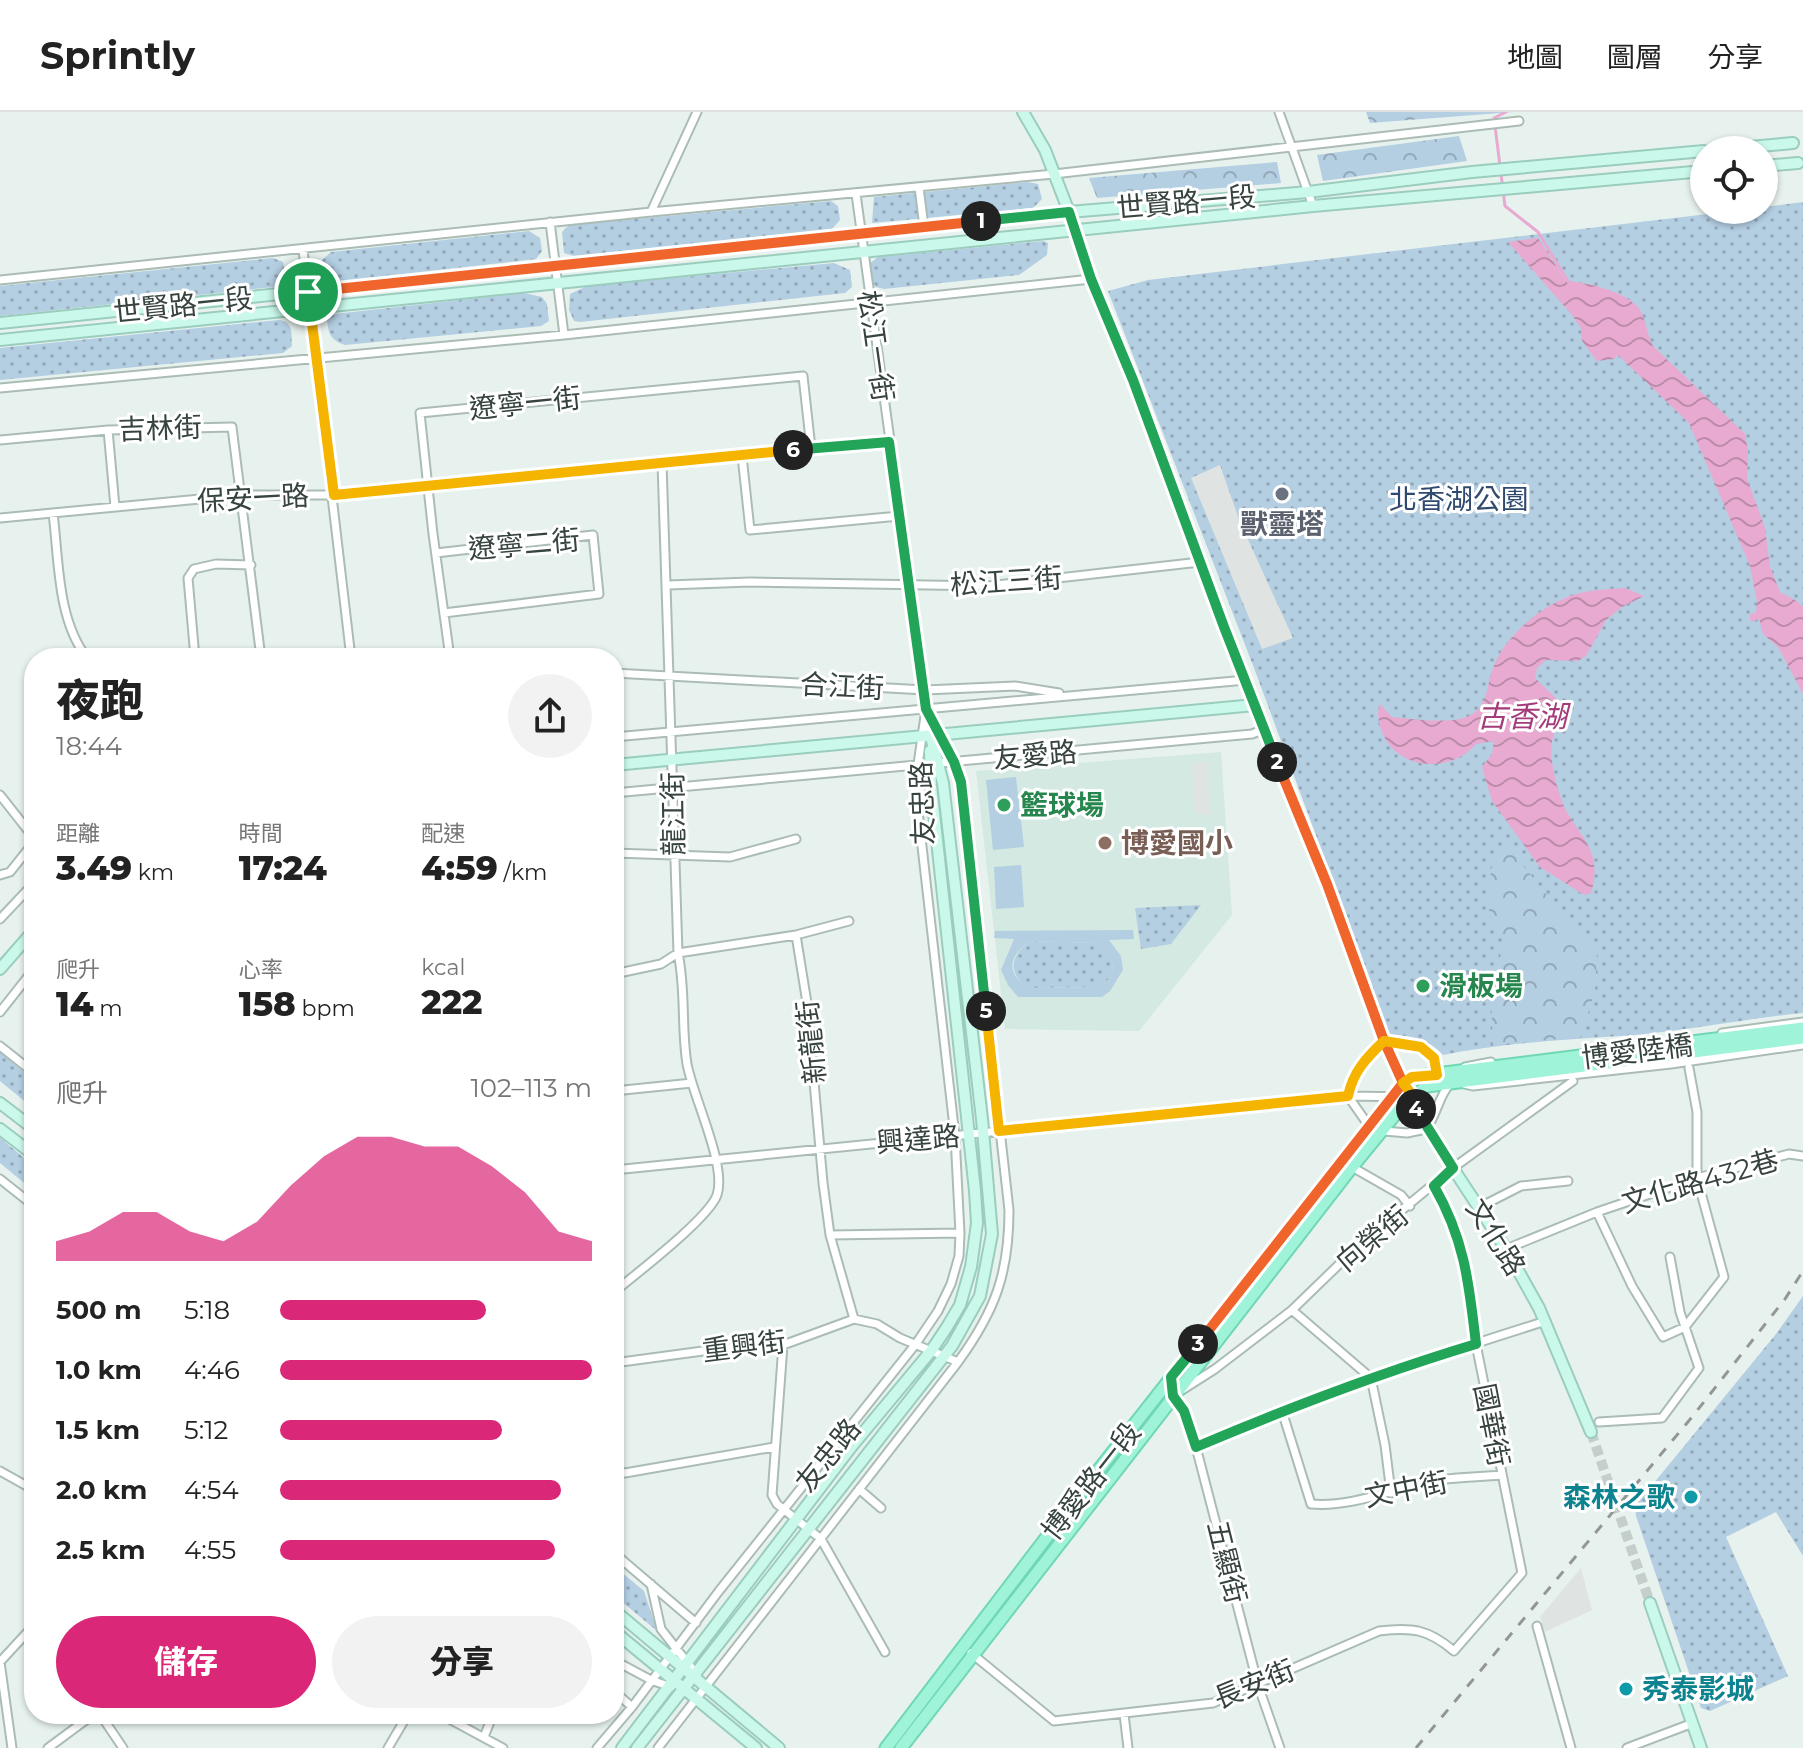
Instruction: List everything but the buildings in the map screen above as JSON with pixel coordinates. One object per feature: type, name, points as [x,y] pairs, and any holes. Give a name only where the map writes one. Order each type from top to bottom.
[{"type":"main road","name":"博愛陸橋","points":[[1472,1076],[1803,1028]]},
{"type":"main road","name":"博愛陸橋","points":[[1472,1076],[1803,1038]]},
{"type":"main road","name":"博愛路一段","points":[[901,1748],[969,1650],[1171,1377],[1390,1096],[1412,1077],[1472,1076]]},
{"type":"main road","name":"博愛路一段","points":[[886,1748],[969,1650],[1402,1106],[1427,1086],[1446,1077]]},
{"type":"street","points":[[651,212],[697,112]]},
{"type":"street","name":"文化路","points":[[1023,112],[1045,150],[1091,279],[1133,380],[1255,705],[1327,884],[1384,1041],[1403,1083],[1414,1097],[1416,1112],[1506,1249],[1546,1321],[1591,1432]]},
{"type":"street","points":[[1279,112],[1313,206]]},
{"type":"street","name":"世賢路一段","points":[[0,280],[550,222],[1054,174],[1519,121]]},
{"type":"street","points":[[1778,144],[1793,143]]},
{"type":"street","name":"世賢路一段","points":[[0,323],[861,233],[1308,192],[1472,172],[1690,152]]},
{"type":"street","points":[[1778,165],[1798,163]]},
{"type":"street","name":"世賢路一段","points":[[0,340],[1313,206],[1690,172]]},
{"type":"street","points":[[919,187],[924,227]]},
{"type":"street","name":"松江一街","points":[[856,194],[931,737]]},
{"type":"street","points":[[550,222],[564,335]]},
{"type":"street","points":[[303,250],[350,648]]},
{"type":"street","points":[[0,388],[316,360],[1091,279]]},
{"type":"street","name":"遼寧一街","points":[[449,648],[420,413],[803,376],[811,448]]},
{"type":"street","name":"吉林街","points":[[0,440],[108,430],[232,427],[260,648]]},
{"type":"street","points":[[108,430],[115,507]]},
{"type":"street","name":"保安一路","points":[[0,518],[242,495],[334,495],[889,442]]},
{"type":"street","points":[[742,456],[750,530],[899,516]]},
{"type":"street","name":"龍江街","points":[[662,463],[678,953],[683,978],[687,1063],[716,1160]]},
{"type":"street","points":[[53,513],[66,611],[74,640],[80,648]]},
{"type":"street","name":"遼寧二街","points":[[436,553],[593,535],[599,594],[444,613]]},
{"type":"street","name":"松江三街","points":[[668,585],[750,582],[988,586],[1200,562]]},
{"type":"street","points":[[194,648],[188,578],[194,569],[216,564],[251,565]]},
{"type":"street","name":"合江街","points":[[624,674],[925,690],[1015,686],[1070,695]]},
{"type":"street","name":"友愛路","points":[[624,736],[1246,680]]},
{"type":"street","name":"友愛路","points":[[624,764],[1255,705]]},
{"type":"street","name":"友愛路","points":[[624,792],[1252,734],[1265,729]]},
{"type":"street","name":"友忠路","points":[[658,1748],[958,1362],[997,1297],[1007,1255],[1009,1210],[961,782],[954,762],[931,737]]},
{"type":"street","name":"友忠路","points":[[622,1748],[881,1409],[931,1351],[960,1305],[971,1267],[977,1223],[931,737]]},
{"type":"street","name":"友忠路","points":[[624,1716],[915,1345],[933,1320],[951,1284],[959,1256],[960,1233],[955,1136],[915,785],[917,765],[931,737]]},
{"type":"street","name":"友忠路","points":[[637,1748],[944,1357],[974,1309],[984,1282],[992,1234],[984,1133],[943,783],[934,763]]},
{"type":"street","points":[[0,795],[24,827]]},
{"type":"street","points":[[624,853],[730,857],[796,839]]},
{"type":"street","points":[[0,875],[10,872],[24,853]]},
{"type":"street","points":[[0,919],[24,894]]},
{"type":"street","points":[[624,972],[661,964],[678,953],[796,935],[849,921]]},
{"type":"street","name":"新龍街","points":[[796,935],[807,1003],[830,1235],[854,1319]]},
{"type":"street","points":[[0,969],[24,941]]},
{"type":"street","points":[[0,1012],[24,982]]},
{"type":"street","points":[[1472,1076],[1803,1022]]},
{"type":"street","points":[[1369,1126],[1348,1096],[1360,1066],[1384,1041],[1421,1047],[1434,1058],[1446,1077],[1435,1118],[1426,1129],[1407,1133],[1384,1131]]},
{"type":"street","points":[[1472,1076],[1656,1066],[1803,1045]]},
{"type":"street","points":[[0,1046],[24,1065]]},
{"type":"street","points":[[1685,1327],[1724,1277],[1697,1178],[1697,1112],[1689,1068]]},
{"type":"street","name":"向榮街","points":[[1173,1396],[1292,1310],[1357,1247],[1453,1168],[1573,1081]]},
{"type":"street","points":[[624,1090],[692,1083]]},
{"type":"street","name":"興達路","points":[[624,1169],[1348,1096],[1414,1097]]},
{"type":"street","points":[[0,1103],[24,1121]]},
{"type":"street","points":[[0,1129],[24,1147]]},
{"type":"street","name":"文化路432巷","points":[[1506,1249],[1597,1212],[1697,1178],[1789,1154],[1803,1156]]},
{"type":"street","points":[[624,1283],[689,1228],[716,1197],[716,1160]]},
{"type":"street","points":[[1352,1167],[1401,1195],[1410,1206]]},
{"type":"street","points":[[0,1179],[24,1198]]},
{"type":"street","points":[[1478,1208],[1521,1186],[1568,1181]]},
{"type":"street","name":"國華街","points":[[1434,1186],[1447,1208],[1466,1264],[1476,1344],[1522,1573]]},
{"type":"street","name":"文化路432巷","points":[[1597,1212],[1632,1286],[1663,1337],[1685,1327]]},
{"type":"street","points":[[830,1235],[960,1233]]},
{"type":"street","points":[[1599,1422],[1662,1418],[1699,1368],[1685,1327],[1670,1257]]},
{"type":"street","points":[[1292,1310],[1371,1378],[1391,1493]]},
{"type":"street","points":[[854,1319],[877,1324],[915,1345],[958,1362]]},
{"type":"street","name":"重興街","points":[[624,1362],[725,1348],[783,1345],[854,1319]]},
{"type":"street","points":[[1196,1447],[1371,1378],[1546,1321]]},
{"type":"street","points":[[783,1345],[772,1495],[784,1510],[821,1539],[885,1652]]},
{"type":"street","name":"五顯街","points":[[1171,1377],[1173,1396],[1184,1411],[1196,1447],[1258,1685],[1280,1748]]},
{"type":"street","name":"文中街","points":[[1282,1411],[1311,1504],[1325,1505],[1391,1493],[1438,1480],[1501,1475]]},
{"type":"street","points":[[624,1473],[774,1447]]},
{"type":"street","points":[[0,1471],[24,1484]]},
{"type":"street","points":[[859,1489],[881,1508]]},
{"type":"street","points":[[624,1561],[696,1623]]},
{"type":"street","name":"長安街","points":[[969,1650],[1054,1721],[1213,1703],[1379,1631],[1405,1628],[1423,1631],[1454,1651],[1522,1573]]},
{"type":"street","points":[[651,1584],[661,1629],[673,1653]]},
{"type":"street","points":[[1650,1603],[1701,1748]]},
{"type":"street","points":[[624,1617],[673,1653],[779,1748]]},
{"type":"street","points":[[1537,1626],[1571,1748]]},
{"type":"street","points":[[12,1748],[0,1662],[24,1636]]},
{"type":"street","points":[[624,1639],[660,1669],[671,1683],[696,1699],[756,1748]]},
{"type":"street","points":[[624,1666],[651,1680],[671,1683]]},
{"type":"street","points":[[624,1700],[632,1707]]},
{"type":"street","points":[[1124,1714],[1128,1748]]},
{"type":"street","points":[[1627,1748],[1693,1723]]},
{"type":"street","points":[[48,1748],[83,1724]]},
{"type":"street","points":[[105,1724],[123,1748]]},
{"type":"street","points":[[388,1748],[402,1724]]},
{"type":"street","points":[[459,1724],[503,1748]]},
{"type":"street","points":[[484,1737],[489,1724]]},
{"type":"street","name":"友忠路","points":[[597,1748],[617,1724]]},
{"type":"shaded area","points":[[1220,465],[1240,522],[1293,638],[1262,649],[1191,478]]},
{"type":"shaded area","name":"博愛國小","points":[[1221,752],[1232,915],[1139,1031],[1005,1029],[976,771]]},
{"type":"shaded area","points":[[1208,762],[1209,815],[1195,813],[1192,764]]},
{"type":"shaded area","points":[[1581,1568],[1592,1610],[1545,1632],[1540,1617]]},
{"type":"green space","points":[[1366,112],[1513,112],[1370,123]]},
{"type":"green space","points":[[1459,136],[1467,161],[1323,181],[1317,155]]},
{"type":"green space","points":[[1277,162],[1281,183],[1097,198],[1089,178]]},
{"type":"green space","points":[[1028,182],[1038,184],[1042,199],[1033,208],[872,223],[874,197]]},
{"type":"green space","points":[[831,201],[838,206],[840,220],[831,230],[574,256],[564,253],[562,232],[569,225]]},
{"type":"green space","name":"北香湖公園","points":[[1803,202],[1803,1013],[1666,1032],[1509,1045],[1443,1055],[1419,1039],[1390,1035],[1254,668],[1108,291],[1148,280],[1690,216],[1690,224],[1778,224],[1778,205]]},
{"type":"green space","points":[[529,231],[540,238],[542,251],[536,259],[340,281],[328,280],[322,274],[322,260],[331,252]]},
{"type":"green space","points":[[1043,241],[1048,243],[1047,255],[1019,275],[884,289],[871,282],[869,264],[878,257]]},
{"type":"green space","points":[[273,258],[283,262],[286,277],[274,287],[0,316],[0,286]]},
{"type":"green space","points":[[834,263],[850,270],[852,287],[845,293],[580,322],[574,321],[569,310],[570,294],[587,286]]},
{"type":"green space","points":[[524,293],[542,297],[547,304],[549,321],[541,326],[345,345],[333,338],[328,328],[327,318],[334,314]]},
{"type":"green space","points":[[279,320],[287,323],[291,333],[292,346],[283,353],[0,380],[0,348]]},
{"type":"green space","name":"籃球場","points":[[1016,777],[1024,847],[993,850],[986,780]]},
{"type":"green space","points":[[1506,844],[1577,933],[1597,953],[1595,991],[1581,1037],[1493,1045],[1490,980],[1507,941],[1489,914],[1491,869]]},
{"type":"green space","name":"籃球場","points":[[1021,865],[1024,907],[996,909],[994,867]]},
{"type":"green space","points":[[1201,905],[1171,944],[1141,949],[1135,908]]},
{"type":"green space","points":[[1133,930],[1134,939],[1109,940],[1121,956],[1123,970],[1110,991],[1102,997],[1018,997],[1001,970],[1014,939],[994,938],[995,931]],"holes":[[[1030,941],[1098,943],[1108,954],[1112,965],[1110,977],[1099,987],[1027,988],[1015,976],[1014,958]]]},
{"type":"green space","points":[[1030,941],[1098,943],[1111,959],[1110,977],[1099,987],[1027,988],[1016,976],[1014,964],[1019,952]]},
{"type":"green space","points":[[0,1052],[24,1072],[24,1101],[0,1081]]},
{"type":"green space","points":[[0,1138],[24,1158],[24,1183],[0,1163]]},
{"type":"green space","points":[[1803,1296],[1803,1556],[1776,1512],[1726,1537],[1788,1676],[1710,1711],[1701,1708],[1635,1506],[1776,1334]]},
{"type":"green space","points":[[624,1574],[644,1591],[657,1631],[624,1603]]},
{"type":"water","points":[[1538,238],[1566,281],[1606,289],[1634,304],[1642,314],[1653,346],[1745,434],[1747,478],[1765,528],[1770,567],[1780,592],[1803,607],[1803,694],[1778,647],[1763,634],[1759,619],[1751,622],[1749,615],[1756,612],[1757,602],[1750,566],[1689,423],[1618,355],[1614,359],[1597,361],[1582,341],[1581,328],[1572,315],[1508,242]]},
{"type":"water","name":"古香湖","points":[[1625,588],[1644,596],[1622,607],[1606,620],[1586,656],[1578,661],[1546,660],[1537,668],[1535,678],[1561,703],[1564,713],[1551,748],[1555,778],[1565,807],[1593,859],[1595,869],[1591,893],[1584,895],[1540,867],[1492,801],[1482,767],[1492,754],[1494,741],[1476,744],[1452,760],[1424,764],[1398,753],[1388,743],[1380,726],[1378,710],[1380,704],[1392,717],[1432,720],[1454,720],[1471,715],[1483,701],[1492,671],[1504,647],[1523,626],[1546,608],[1570,596]]},
{"type":"waterway","points":[[1506,112],[1494,118],[1505,206],[1538,232],[1569,283]]},
{"type":"tunnel","points":[[1591,1432],[1650,1603]]},
{"type":"railway","points":[[1416,1748],[1692,1417],[1785,1299],[1803,1271]]},
{"type":"place","name":"獸靈塔","points":[[1282,494]]},
{"type":"place","name":"籃球場","points":[[1004,805]]},
{"type":"place","name":"博愛國小","points":[[1105,843]]},
{"type":"place","name":"滑板場","points":[[1423,986]]},
{"type":"place","name":"森林之歌","points":[[1691,1497]]},
{"type":"place","name":"秀泰影城","points":[[1626,1689]]},
{"type":"route","points":[[308,292],[322,422],[334,495],[889,442],[926,709],[961,782],[999,1131],[1348,1096],[1360,1066],[1384,1041],[1421,1047],[1434,1058],[1437,1075],[1412,1077],[1403,1083],[1414,1097],[1416,1112],[1426,1129],[1453,1168],[1434,1186],[1447,1208],[1466,1264],[1476,1344],[1371,1378],[1196,1447],[1184,1411],[1173,1396],[1171,1377],[1403,1083],[1384,1041],[1327,884],[1224,627],[1133,380],[1091,279],[1069,212],[308,292]]}]
